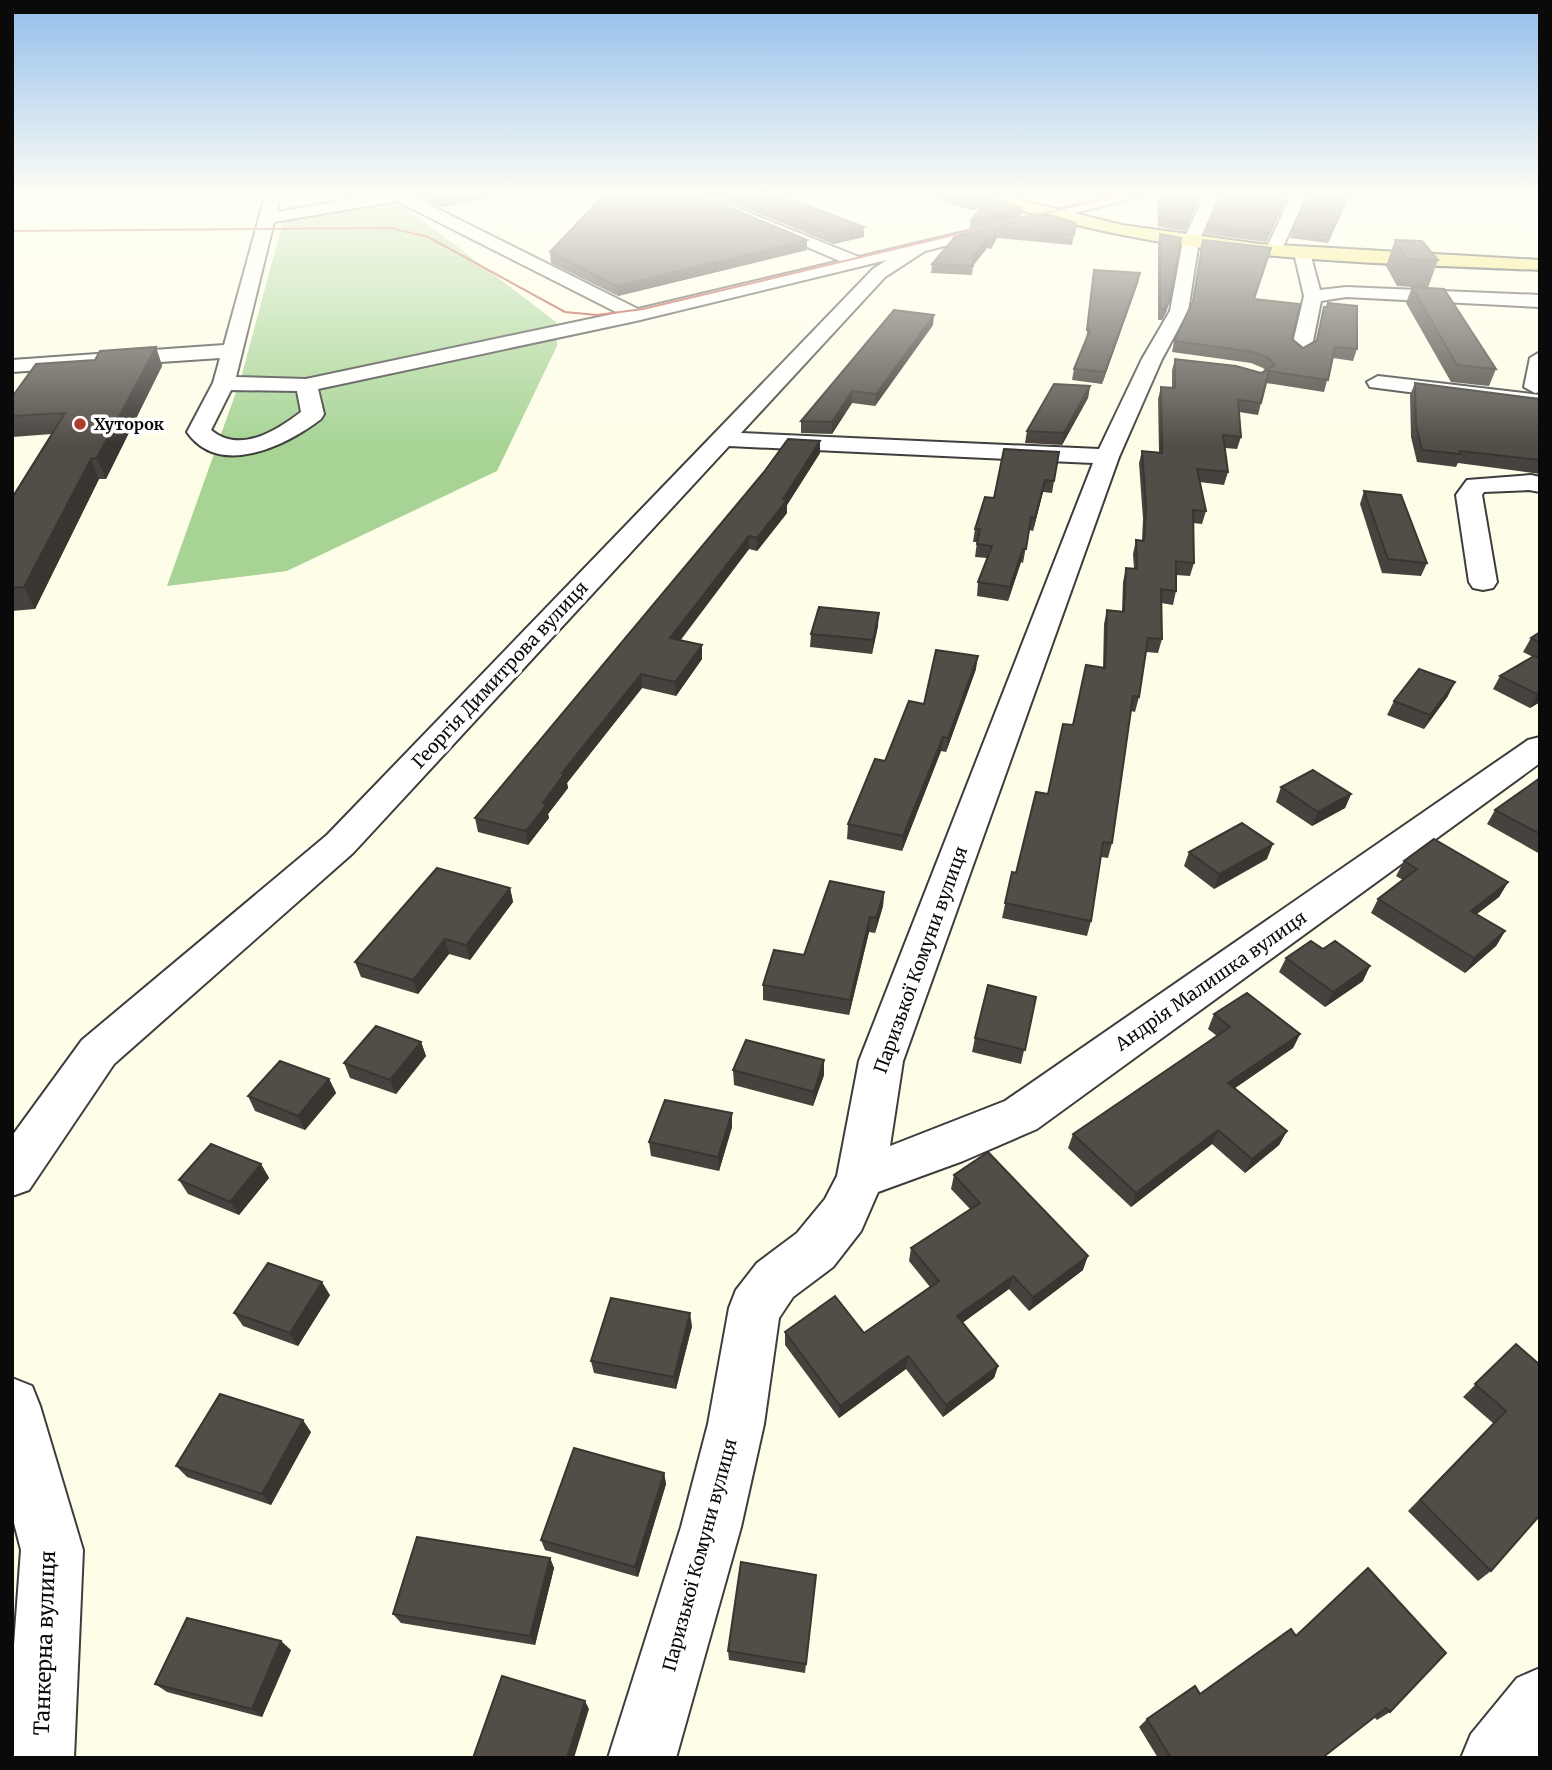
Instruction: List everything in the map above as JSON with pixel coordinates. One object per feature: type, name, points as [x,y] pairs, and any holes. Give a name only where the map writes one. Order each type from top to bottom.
[{"type":"street","points":[[252,279],[224,383],[199,432],[209,443],[227,449],[256,445],[291,432],[313,414],[306,385]]},
{"type":"street","points":[[563,279],[636,315]]},
{"type":"street","name":"Георгія Димитрова вулиця","points":[[224,383],[306,385],[636,315],[792,279]]},
{"type":"street","name":"Георгія Димитрова вулиця","points":[[12,1175],[97,1052],[340,844],[723,439],[847,279]]},
{"type":"street","name":"Паризької Комуни вулиця","points":[[642,1758],[711,1527],[736,1424],[747,1342],[755,1308],[775,1280],[815,1250],[843,1214],[862,1177],[881,1061],[1107,457],[1166,361],[1185,279]]},
{"type":"street","points":[[1301,351],[1313,296],[1309,279]]},
{"type":"street","points":[[1518,279],[1540,300]]},
{"type":"street","points":[[1313,296],[1346,292],[1540,300]]},
{"type":"street","points":[[12,366],[232,351]]},
{"type":"street","points":[[1378,382],[1537,394],[1540,358]]},
{"type":"street","points":[[723,439],[1107,457]]},
{"type":"street","points":[[1483,582],[1469,495],[1476,485],[1531,482],[1540,485]]},
{"type":"street","name":"Андрія Малишка вулиця","points":[[862,1177],[946,1147],[1021,1115],[1540,747]]},
{"type":"street","name":"Танкерна вулиця","points":[[12,1406],[52,1550],[40,1758]]},
{"type":"street","points":[[1495,1758],[1540,1701]]},
{"type":"green space","points":[[268,279],[499,279],[556,322],[557,346],[497,471],[287,571],[167,586],[241,378]]},
{"type":"building","points":[[602,279],[648,279],[617,286]]},
{"type":"building","points":[[1093,279],[1138,279],[1105,372],[1074,369],[1090,330],[1087,330]]},
{"type":"building","points":[[1160,279],[1174,279],[1170,300],[1164,310],[1160,309]]},
{"type":"building","points":[[1197,279],[1261,279],[1254,299],[1300,304],[1292,339],[1303,348],[1317,340],[1324,307],[1327,307],[1328,303],[1357,306],[1357,349],[1335,347],[1328,380],[1269,371],[1261,403],[1238,400],[1241,437],[1223,435],[1228,472],[1197,469],[1206,511],[1193,510],[1194,563],[1176,561],[1176,591],[1161,589],[1162,639],[1148,638],[1139,697],[1133,696],[1112,843],[1103,842],[1091,921],[1005,903],[1012,872],[1016,873],[1036,792],[1048,794],[1063,724],[1073,725],[1086,665],[1105,668],[1107,610],[1124,612],[1126,568],[1137,569],[1136,540],[1144,541],[1146,506],[1142,451],[1162,453],[1161,387],[1175,388],[1175,359],[1236,366],[1261,373],[1275,365],[1267,357],[1254,352],[1174,341],[1193,301]]},
{"type":"building","points":[[1412,287],[1444,289],[1496,369],[1457,365]]},
{"type":"building","points":[[894,310],[934,315],[876,394],[852,391],[832,422],[801,421]]},
{"type":"building","points":[[156,347],[97,458],[91,459],[24,587],[12,588],[12,498],[65,413],[12,416],[12,397],[36,364],[95,360],[100,351]]},
{"type":"building","points":[[1415,383],[1540,399],[1540,460],[1460,451],[1461,454],[1422,450],[1416,425]]},
{"type":"building","points":[[1054,384],[1090,386],[1064,433],[1027,431]]},
{"type":"building","points":[[788,439],[820,441],[783,499],[787,500],[757,538],[749,536],[670,638],[702,645],[675,682],[641,674],[562,773],[565,773],[543,803],[547,804],[526,831],[475,818],[764,472]]},
{"type":"building","points":[[1004,449],[1059,452],[1054,481],[1045,480],[1035,518],[1031,517],[1026,549],[1023,549],[1010,587],[978,582],[992,546],[977,544],[980,529],[975,529],[985,497],[994,498]]},
{"type":"building","points":[[1364,491],[1401,495],[1427,563],[1388,559]]},
{"type":"building","points":[[819,607],[879,613],[873,640],[811,634]]},
{"type":"building","points":[[1540,632],[1540,643],[1531,638]]},
{"type":"building","points":[[936,650],[978,656],[948,738],[943,737],[903,836],[848,824],[875,759],[885,761],[909,701],[924,704]]},
{"type":"building","points":[[1534,656],[1540,658],[1540,693],[1500,676]]},
{"type":"building","points":[[1419,669],[1455,682],[1430,715],[1394,701]]},
{"type":"building","points":[[1313,770],[1351,794],[1318,812],[1281,787]]},
{"type":"building","points":[[1540,778],[1540,834],[1495,810]]},
{"type":"building","points":[[1242,823],[1273,844],[1219,874],[1189,852]]},
{"type":"building","points":[[1434,839],[1508,882],[1471,911],[1505,931],[1474,958],[1378,899],[1417,869],[1404,861]]},
{"type":"building","points":[[437,868],[510,888],[466,945],[445,939],[413,980],[355,962]]},
{"type":"building","points":[[830,881],[884,892],[876,918],[870,917],[850,1000],[763,985],[774,950],[804,955]]},
{"type":"building","points":[[1311,941],[1323,949],[1335,941],[1370,966],[1333,992],[1286,958]]},
{"type":"building","points":[[988,985],[1036,997],[1025,1050],[975,1038]]},
{"type":"building","points":[[1247,993],[1300,1034],[1228,1083],[1287,1131],[1252,1159],[1218,1130],[1136,1193],[1073,1134],[1230,1027],[1214,1014]]},
{"type":"building","points":[[376,1026],[421,1042],[390,1080],[344,1063]]},
{"type":"building","points":[[746,1040],[824,1060],[814,1092],[733,1070]]},
{"type":"building","points":[[280,1061],[329,1079],[298,1116],[248,1096]]},
{"type":"building","points":[[665,1100],[732,1113],[718,1157],[649,1142]]},
{"type":"building","points":[[211,1144],[261,1164],[230,1202],[179,1180]]},
{"type":"building","points":[[988,1152],[1088,1256],[1033,1297],[1013,1276],[957,1316],[998,1366],[946,1405],[908,1356],[840,1406],[785,1332],[835,1296],[864,1333],[939,1281],[911,1248],[980,1203],[954,1175]]},
{"type":"building","points":[[268,1263],[322,1282],[290,1333],[234,1313]]},
{"type":"building","points":[[611,1298],[690,1313],[674,1377],[591,1361]]},
{"type":"building","points":[[1516,1344],[1540,1365],[1540,1515],[1491,1571],[1420,1500],[1506,1411],[1475,1384]]},
{"type":"building","points":[[220,1394],[303,1420],[262,1494],[176,1466]]},
{"type":"building","points":[[574,1448],[664,1473],[635,1567],[541,1540]]},
{"type":"building","points":[[417,1537],[550,1558],[530,1636],[393,1614]]},
{"type":"building","points":[[741,1562],[816,1575],[806,1664],[728,1651]]},
{"type":"building","points":[[1368,1568],[1446,1653],[1390,1712],[1386,1708],[1322,1758],[1171,1758],[1147,1719],[1195,1686],[1200,1694],[1291,1629],[1296,1636]]},
{"type":"building","points":[[187,1618],[281,1641],[252,1709],[155,1684]]},
{"type":"building","points":[[502,1676],[585,1701],[567,1758],[473,1758]]},
{"type":"tram line","points":[[504,279],[565,312],[597,315],[643,309],[771,279]]},
{"type":"place","name":"Хуторок","points":[[80,424]]}]
